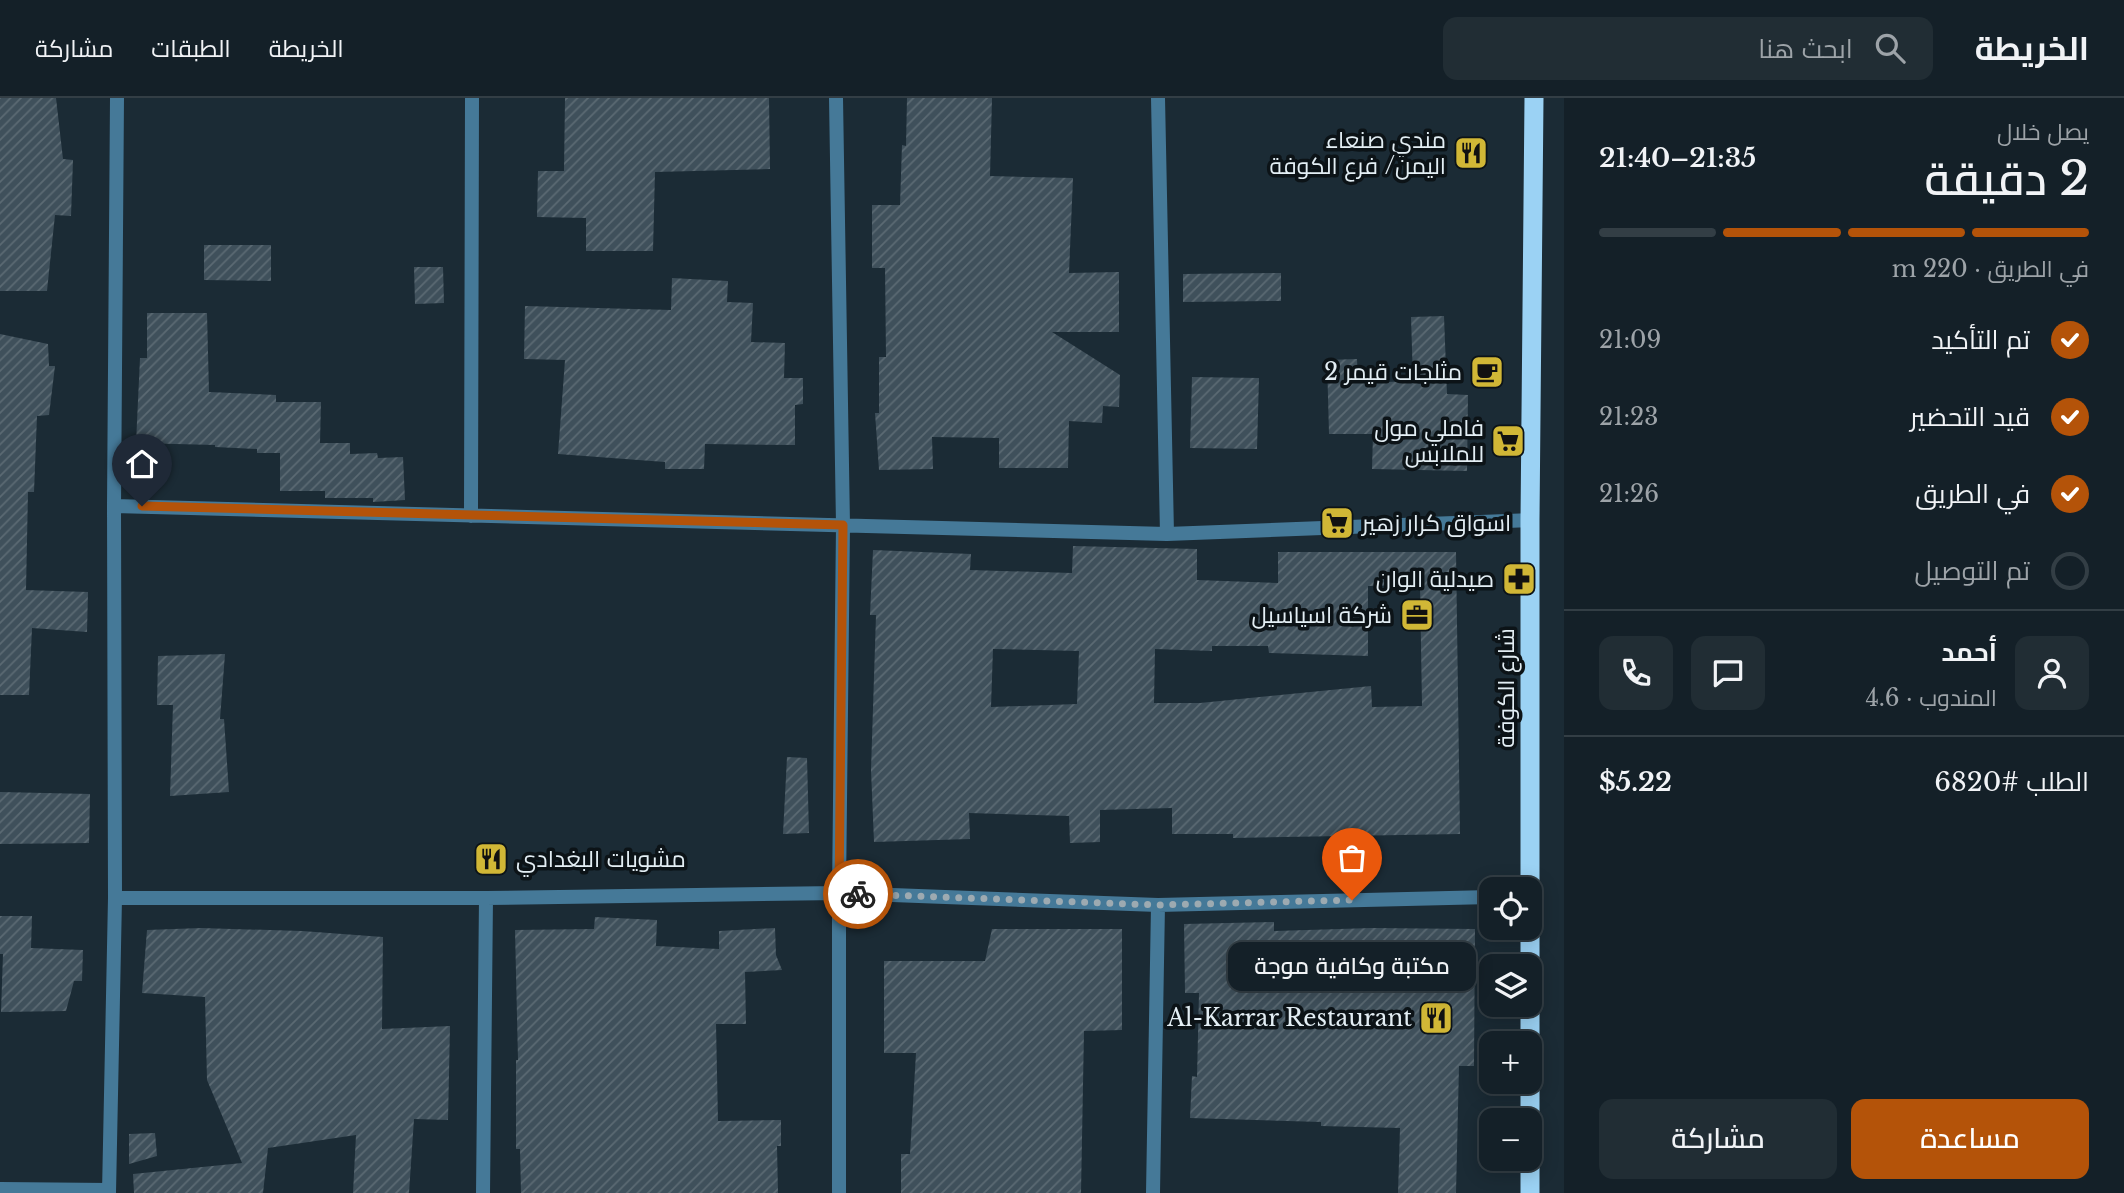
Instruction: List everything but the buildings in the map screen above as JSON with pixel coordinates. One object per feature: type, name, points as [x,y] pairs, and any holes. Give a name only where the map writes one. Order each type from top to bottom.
[{"type":"highway","name":"شارع الكوفة","points":[[1530,877],[1534,98]]},
{"type":"highway","name":"شارع الكوفة","points":[[1530,940],[1530,1193]]},
{"type":"street","points":[[0,1189],[109,1191],[115,898],[117,98]]},
{"type":"street","points":[[471,516],[472,98]]},
{"type":"street","points":[[836,98],[843,525],[839,1193]]},
{"type":"street","points":[[1158,98],[1167,534]]},
{"type":"street","points":[[114,506],[1167,534],[1530,520]]},
{"type":"street","points":[[115,898],[486,898],[839,893],[1158,905],[1479,897]]},
{"type":"street","points":[[483,1193],[486,898]]},
{"type":"street","points":[[1153,1193],[1158,905]]},
{"type":"way so far","points":[[858,894],[1158,905],[1352,900]]},
{"type":"place","name":"مندي صنعاء اليمن/ فرع الكوفة","points":[[1471,153]]},
{"type":"place","name":"مثلجات قيمر 2","points":[[1487,372]]},
{"type":"place","name":"فاملي مول للملابس","points":[[1508,441]]},
{"type":"place","name":"اسواق كرار زهير","points":[[1337,523]]},
{"type":"place","name":"صيدلية الوان","points":[[1519,579]]},
{"type":"place","name":"شركة اسياسيل","points":[[1417,615]]},
{"type":"place","name":"مشويات البغدادي","points":[[491,859]]},
{"type":"place","name":"مكتبة وكافية موجة","points":[[1352,900]]},
{"type":"place","name":"ِAl-Karrar Restaurant","points":[[1436,1018]]},
{"type":"route","points":[[142,506],[843,525],[839,893],[858,894]]}]
